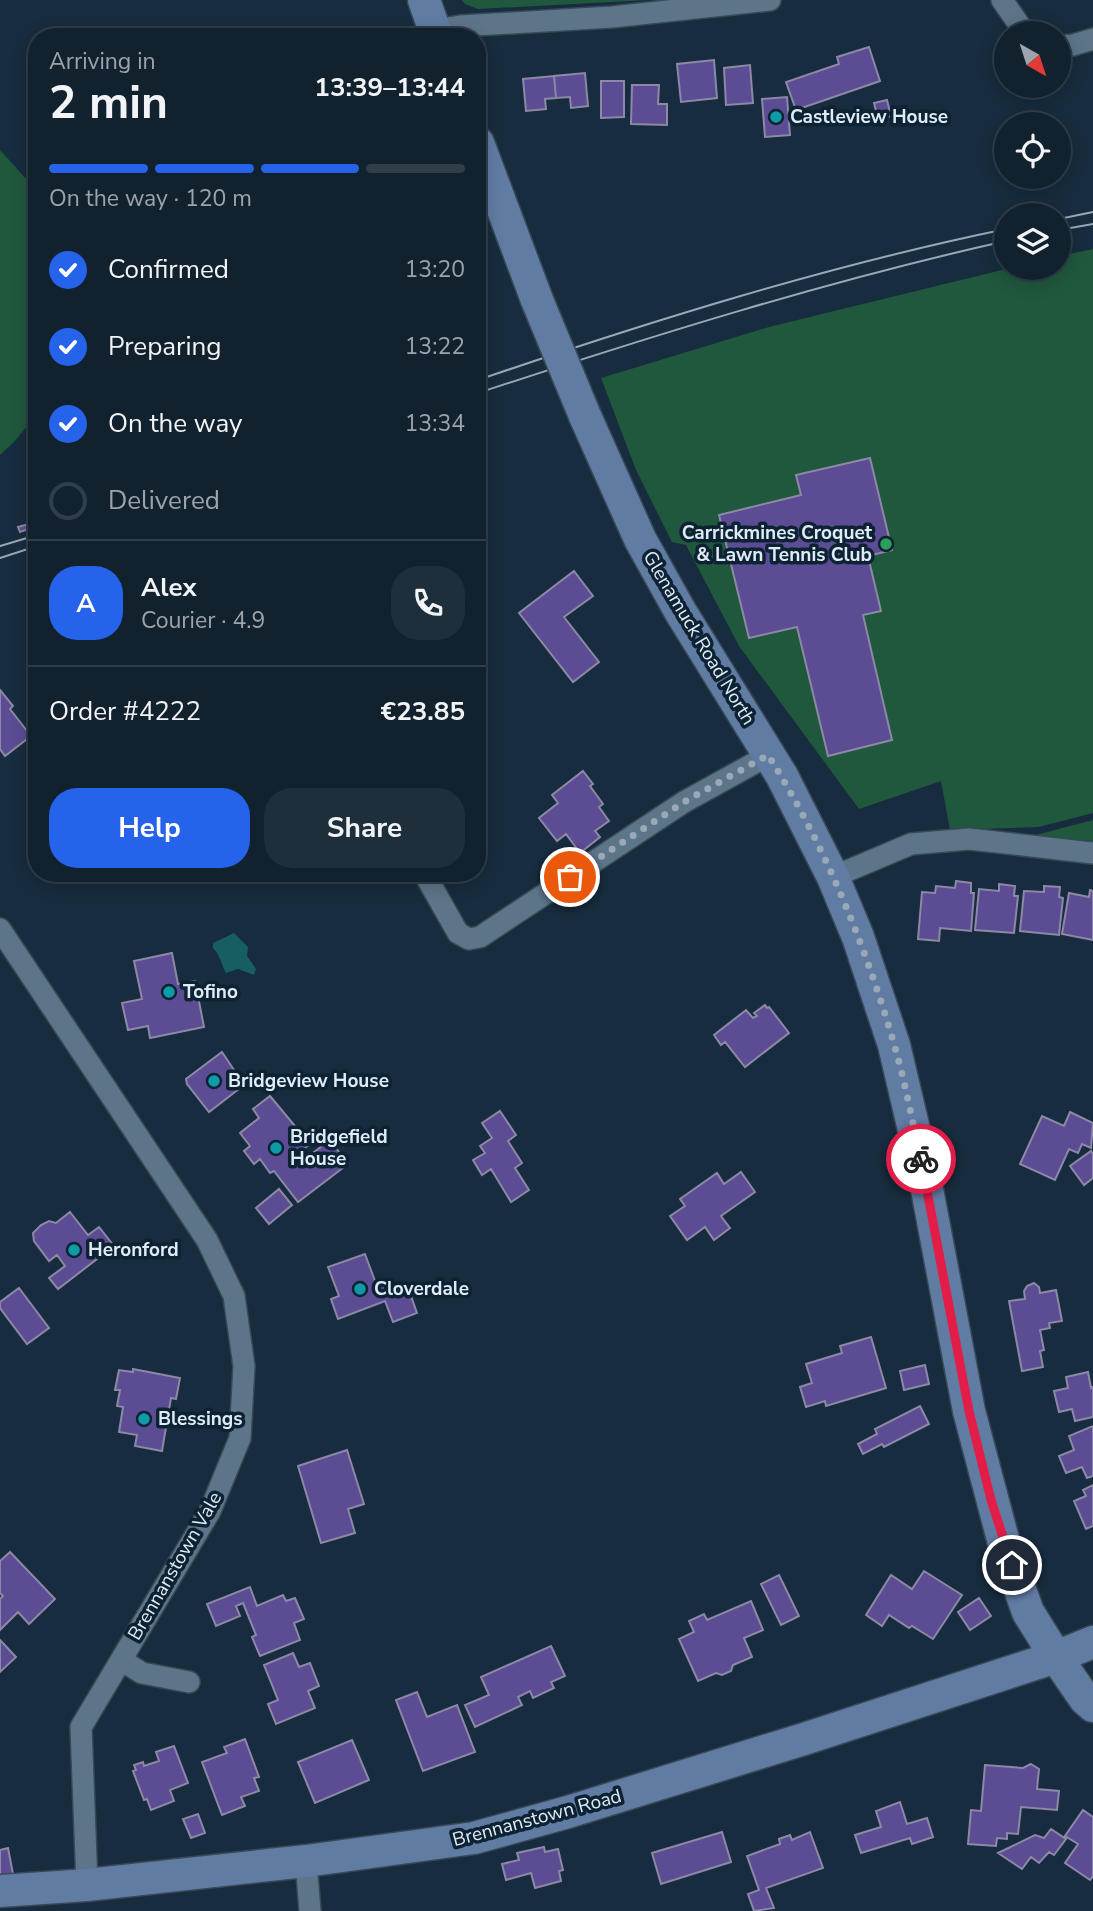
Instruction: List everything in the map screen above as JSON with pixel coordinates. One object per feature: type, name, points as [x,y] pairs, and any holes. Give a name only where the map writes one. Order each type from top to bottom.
[{"type":"main road","points":[[424,0],[434,28]]},
{"type":"main road","name":"Glenamuck Road North","points":[[486,164],[537,300],[640,539],[680,611],[782,776],[833,877],[858,937],[894,1045],[923,1168],[969,1411],[991,1500],[1028,1612],[1085,1699],[1093,1706]]},
{"type":"main road","name":"Brennanstown Road","points":[[0,1891],[87,1885],[306,1861],[474,1838],[568,1812],[804,1739],[1056,1657],[1093,1642]]},
{"type":"street","points":[[453,28],[612,17],[770,0]]},
{"type":"street","points":[[1002,0],[1017,21]]},
{"type":"street","points":[[1071,45],[1093,39]]},
{"type":"street","points":[[429,882],[458,933],[469,939],[480,937],[684,802],[768,755]]},
{"type":"street","points":[[833,877],[911,844],[969,839],[1093,853]]},
{"type":"street","name":"Brennanstown Vale","points":[[0,929],[207,1240],[234,1296],[244,1366],[240,1438],[209,1511],[80,1727],[87,1885]]},
{"type":"street","points":[[121,1660],[142,1673],[188,1682]]},
{"type":"street","points":[[306,1861],[310,1911]]},
{"type":"shaded area","points":[[462,0],[649,0],[478,9]]},
{"type":"shaded area","points":[[0,150],[28,181],[28,425],[0,455]]},
{"type":"shaded area","name":"Carrickmines Croquet & Lawn Tennis Club","points":[[1093,249],[1093,813],[1038,827],[950,830],[941,781],[859,809],[739,646],[686,545],[672,542],[636,470],[601,378],[769,327],[994,272],[994,280],[1071,280],[1071,254]]},
{"type":"shaded area","points":[[1093,820],[1093,841],[1032,836]]},
{"type":"shaded area","points":[[234,933],[248,947],[247,956],[256,969],[254,975],[238,969],[226,973],[213,948],[213,943]]},
{"type":"building","points":[[869,47],[880,81],[796,110],[786,82],[839,64],[837,57]]},
{"type":"building","points":[[714,60],[717,98],[681,102],[677,64]]},
{"type":"building","points":[[750,65],[753,103],[726,105],[724,68]]},
{"type":"building","points":[[585,73],[588,106],[571,108],[570,97],[556,98],[554,76]]},
{"type":"building","points":[[554,76],[556,98],[545,99],[546,109],[526,111],[523,79]]},
{"type":"building","points":[[601,81],[624,81],[624,117],[601,118]]},
{"type":"building","points":[[632,85],[659,85],[658,104],[667,104],[667,125],[631,124]]},
{"type":"building","name":"Castleview House","points":[[787,97],[790,135],[765,137],[762,99]]},
{"type":"building","points":[[887,100],[891,116],[878,119],[874,103]]},
{"type":"building","points":[[870,458],[892,550],[868,556],[881,611],[863,615],[892,740],[828,756],[797,627],[749,638],[719,515],[801,495],[796,475]]},
{"type":"building","points":[[28,524],[28,529],[20,532],[18,527]]},
{"type":"building","points":[[574,571],[593,596],[564,617],[599,662],[573,682],[519,613]]},
{"type":"building","points":[[0,690],[13,706],[10,709],[28,732],[28,738],[5,756],[0,749]]},
{"type":"building","points":[[583,771],[593,784],[590,786],[603,804],[599,807],[609,821],[595,831],[600,837],[580,853],[566,834],[557,841],[539,818],[558,803],[552,795]]},
{"type":"building","points":[[956,881],[971,883],[971,893],[974,893],[971,931],[940,928],[939,941],[918,939],[922,892],[935,893],[936,886],[955,888]]},
{"type":"building","points":[[999,884],[1015,886],[1014,896],[1018,896],[1014,933],[975,930],[979,889],[999,891]]},
{"type":"building","points":[[1044,886],[1060,887],[1059,897],[1063,898],[1059,935],[1020,931],[1024,891],[1044,892]]},
{"type":"building","points":[[1090,890],[1093,891],[1093,940],[1062,934],[1069,893],[1089,897]]},
{"type":"building","name":"Tofino","points":[[172,953],[178,984],[195,981],[204,1027],[150,1038],[148,1026],[128,1030],[122,1003],[142,999],[134,961]]},
{"type":"building","points":[[765,1005],[789,1033],[745,1067],[725,1042],[721,1045],[714,1035],[746,1010],[753,1018],[757,1016],[754,1013]]},
{"type":"building","name":"Bridgeview House","points":[[222,1052],[244,1085],[209,1112],[186,1079]]},
{"type":"building","name":"Bridgefield House","points":[[270,1096],[310,1144],[292,1158],[297,1165],[330,1140],[348,1164],[298,1202],[274,1171],[270,1173],[260,1159],[254,1164],[244,1151],[250,1146],[240,1133],[259,1118],[253,1109]]},
{"type":"building","points":[[500,1111],[516,1135],[508,1141],[522,1163],[515,1168],[529,1190],[511,1202],[491,1169],[482,1175],[473,1160],[485,1153],[480,1146],[492,1138],[482,1123]]},
{"type":"building","points":[[1070,1112],[1093,1123],[1091,1148],[1082,1144],[1078,1153],[1069,1149],[1055,1180],[1020,1164],[1042,1116],[1064,1126]]},
{"type":"building","points":[[1091,1151],[1093,1178],[1084,1185],[1070,1166]]},
{"type":"building","points":[[741,1172],[755,1192],[721,1216],[730,1228],[714,1240],[705,1227],[687,1240],[670,1216],[685,1206],[680,1199],[717,1173],[724,1184]]},
{"type":"building","points":[[279,1189],[292,1205],[269,1224],[256,1208]]},
{"type":"building","name":"Heronford","points":[[70,1212],[88,1235],[99,1227],[114,1246],[58,1289],[49,1278],[65,1266],[57,1255],[49,1261],[34,1241],[33,1233],[41,1225],[49,1221],[56,1223]]},
{"type":"building","name":"Cloverdale","points":[[365,1254],[375,1281],[381,1279],[386,1293],[407,1285],[417,1313],[393,1322],[385,1301],[338,1319],[331,1299],[339,1296],[328,1267]]},
{"type":"building","points":[[1034,1283],[1039,1287],[1040,1293],[1056,1290],[1062,1321],[1049,1323],[1050,1328],[1040,1330],[1044,1350],[1040,1351],[1043,1367],[1022,1371],[1009,1301],[1025,1299],[1024,1291]]},
{"type":"building","points":[[19,1288],[49,1328],[27,1344],[0,1308],[0,1302]]},
{"type":"building","points":[[871,1337],[886,1388],[826,1406],[825,1401],[806,1407],[800,1387],[812,1383],[806,1364],[842,1353],[840,1346]]},
{"type":"building","points":[[925,1365],[929,1384],[904,1390],[900,1371]]},
{"type":"building","name":"Blessings","points":[[133,1369],[180,1378],[176,1399],[171,1398],[162,1451],[135,1446],[137,1435],[119,1432],[123,1407],[117,1406],[120,1390],[115,1390],[119,1370],[133,1372]]},
{"type":"building","points":[[1088,1372],[1091,1388],[1093,1387],[1093,1417],[1075,1421],[1072,1409],[1059,1412],[1054,1391],[1068,1388],[1066,1377]]},
{"type":"building","points":[[920,1406],[929,1424],[884,1447],[882,1444],[863,1454],[858,1444],[877,1434],[875,1429]]},
{"type":"building","points":[[1093,1426],[1093,1476],[1087,1478],[1082,1467],[1066,1473],[1059,1456],[1074,1450],[1069,1436]]},
{"type":"building","points":[[347,1450],[364,1504],[348,1509],[355,1533],[321,1543],[298,1466]]},
{"type":"building","points":[[1093,1485],[1093,1526],[1086,1529],[1074,1501],[1086,1496],[1083,1490]]},
{"type":"building","points":[[10,1552],[55,1599],[29,1624],[18,1612],[0,1630],[0,1599],[3,1596],[0,1593],[0,1561]]},
{"type":"building","points":[[924,1571],[962,1595],[933,1639],[889,1615],[882,1626],[866,1615],[891,1575],[912,1589]]},
{"type":"building","points":[[779,1575],[799,1616],[781,1625],[761,1584]]},
{"type":"building","points":[[250,1587],[257,1606],[283,1595],[286,1601],[295,1598],[304,1619],[294,1623],[300,1640],[260,1656],[252,1637],[256,1635],[243,1603],[236,1606],[240,1616],[216,1626],[207,1604]]},
{"type":"building","points":[[979,1598],[991,1616],[970,1630],[958,1612]]},
{"type":"building","points":[[751,1601],[763,1630],[744,1638],[752,1657],[733,1665],[731,1671],[722,1675],[716,1673],[698,1681],[679,1639],[694,1632],[689,1621],[704,1614],[707,1620]]},
{"type":"building","points":[[0,1640],[16,1657],[0,1672]]},
{"type":"building","points":[[551,1646],[565,1676],[551,1682],[554,1688],[533,1698],[530,1691],[518,1697],[522,1705],[475,1727],[465,1705],[489,1695],[481,1677]]},
{"type":"building","points":[[293,1653],[299,1667],[310,1663],[319,1686],[308,1691],[315,1708],[276,1724],[268,1704],[278,1700],[264,1665]]},
{"type":"building","points":[[417,1692],[427,1717],[457,1705],[475,1752],[423,1771],[396,1700]]},
{"type":"building","points":[[245,1739],[259,1777],[254,1778],[259,1791],[241,1797],[245,1806],[222,1815],[202,1762],[227,1753],[224,1747]]},
{"type":"building","points":[[352,1740],[369,1780],[315,1803],[298,1762]]},
{"type":"building","points":[[174,1746],[188,1783],[170,1790],[174,1801],[151,1810],[147,1799],[144,1800],[133,1771],[136,1770],[134,1765],[143,1762],[144,1766],[159,1761],[156,1752]]},
{"type":"building","points":[[1031,1764],[1039,1769],[1037,1789],[1059,1791],[1057,1810],[1021,1807],[1018,1834],[1007,1833],[1007,1839],[997,1838],[996,1846],[968,1844],[971,1810],[981,1811],[985,1765],[1023,1768]]},
{"type":"building","points":[[900,1802],[907,1824],[927,1818],[933,1837],[912,1844],[910,1838],[861,1853],[855,1835],[881,1827],[876,1811]]},
{"type":"building","points":[[1083,1810],[1093,1817],[1093,1876],[1090,1880],[1065,1863],[1078,1844],[1065,1836]]},
{"type":"building","points":[[198,1814],[205,1833],[191,1838],[183,1819]]},
{"type":"building","points":[[1051,1829],[1066,1839],[1054,1855],[1049,1852],[1039,1863],[1031,1857],[1022,1869],[998,1853],[1035,1835],[1044,1838]]},
{"type":"building","points":[[722,1832],[731,1862],[661,1884],[652,1853]]},
{"type":"building","points":[[810,1832],[823,1868],[766,1888],[774,1908],[754,1911],[748,1894],[759,1890],[747,1856],[780,1844],[779,1839],[790,1835],[792,1840]]},
{"type":"building","points":[[544,1847],[545,1852],[558,1849],[563,1870],[559,1871],[561,1881],[535,1888],[531,1873],[506,1880],[502,1864],[519,1860],[517,1853]]},
{"type":"building","points":[[8,1848],[13,1874],[0,1876],[0,1850]]},
{"type":"tram line","points":[[1071,217],[1093,212]]},
{"type":"tram line","points":[[1071,228],[1093,224]]},
{"type":"tram line","points":[[486,377],[806,277],[994,232]]},
{"type":"tram line","points":[[486,390],[740,311],[994,244]]},
{"type":"tram line","points":[[0,546],[28,538]]},
{"type":"tram line","points":[[0,558],[28,549]]},
{"type":"way so far","points":[[570,877],[684,802],[768,755],[782,776],[833,877],[858,937],[894,1045],[921,1159]]},
{"type":"place","name":"Castleview House","points":[[776,117]]},
{"type":"place","name":"Carrickmines Croquet & Lawn Tennis Club","points":[[886,544]]},
{"type":"place","name":"Tofino","points":[[169,992]]},
{"type":"place","name":"Bridgeview House","points":[[214,1081]]},
{"type":"place","name":"Bridgefield House","points":[[276,1148]]},
{"type":"place","name":"Heronford","points":[[74,1250]]},
{"type":"place","name":"Cloverdale","points":[[360,1289]]},
{"type":"place","name":"Blessings","points":[[144,1419]]},
{"type":"route","points":[[921,1159],[969,1411],[991,1500],[1012,1565]]}]
